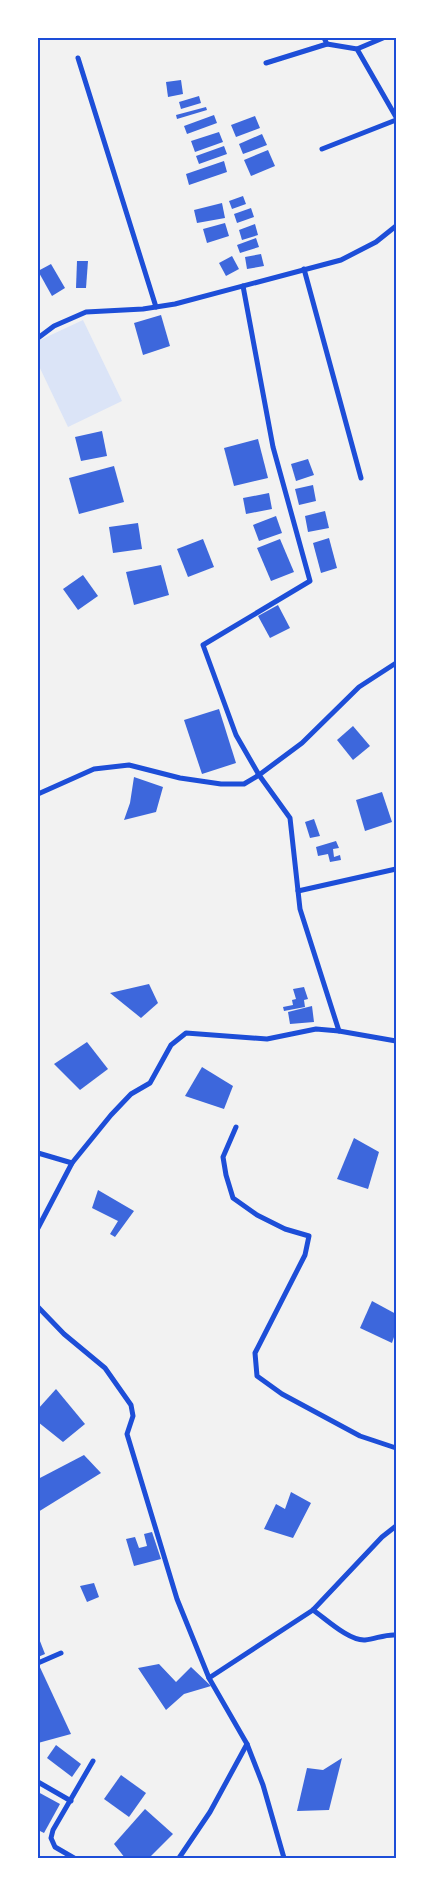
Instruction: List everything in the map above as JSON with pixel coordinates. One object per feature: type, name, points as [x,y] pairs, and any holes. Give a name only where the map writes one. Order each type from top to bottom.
[{"type":"street","points":[[324,38],[327,44]]},
{"type":"street","points":[[266,63],[327,44],[357,49],[383,38]]},
{"type":"street","points":[[322,149],[396,118],[357,49]]},
{"type":"street","points":[[78,58],[156,307]]},
{"type":"street","points":[[38,338],[54,326],[86,312],[175,304],[341,260],[376,242],[396,226]]},
{"type":"street","points":[[304,270],[361,478]]},
{"type":"street","points":[[242,286],[273,448],[310,581],[203,645],[236,735],[259,775],[290,818],[300,909],[339,1031]]},
{"type":"street","points":[[38,794],[94,769],[129,765],[180,778],[221,784],[244,784],[302,743],[359,687],[396,663]]},
{"type":"street","points":[[298,891],[396,868]]},
{"type":"street","points":[[38,1228],[72,1162],[131,1094],[150,1083],[171,1045],[186,1033],[266,1039],[316,1029],[396,1041]]},
{"type":"street","points":[[236,1127],[223,1157],[233,1198],[257,1215],[285,1229],[309,1236],[305,1255],[255,1352],[257,1376],[282,1394],[360,1436],[396,1448]]},
{"type":"street","points":[[38,1153],[72,1162]]},
{"type":"street","points":[[38,1308],[64,1334],[105,1368],[131,1405],[133,1416],[127,1434],[177,1599],[208,1678],[247,1744],[263,1785],[284,1858]]},
{"type":"street","points":[[208,1678],[313,1610],[382,1537],[396,1526]]},
{"type":"street","points":[[313,1610],[349,1636],[363,1641],[396,1635]]},
{"type":"street","points":[[38,1663],[61,1653]]},
{"type":"street","points":[[179,1858],[210,1812],[247,1744]]},
{"type":"street","points":[[74,1858],[55,1847],[51,1838],[53,1830],[93,1761]]},
{"type":"street","points":[[38,1782],[71,1801]]},
{"type":"shaded area","points":[[83,320],[122,401],[68,427],[38,364],[38,341]]},
{"type":"building","points":[[181,80],[183,94],[168,97],[166,82]]},
{"type":"building","points":[[199,96],[201,103],[181,109],[179,102]]},
{"type":"building","points":[[206,107],[207,110],[177,119],[176,115]]},
{"type":"building","points":[[214,115],[217,123],[187,134],[184,126]]},
{"type":"building","points":[[255,116],[260,128],[236,137],[231,125]]},
{"type":"building","points":[[219,132],[223,142],[195,152],[191,141]]},
{"type":"building","points":[[262,134],[267,145],[243,154],[239,144]]},
{"type":"building","points":[[224,146],[227,154],[199,164],[196,156]]},
{"type":"building","points":[[268,150],[275,166],[251,176],[244,160]]},
{"type":"building","points":[[224,161],[227,172],[189,185],[186,174]]},
{"type":"building","points":[[243,196],[246,204],[232,209],[229,201]]},
{"type":"building","points":[[222,203],[225,218],[197,223],[194,210]]},
{"type":"building","points":[[251,208],[254,217],[237,223],[234,214]]},
{"type":"building","points":[[225,223],[229,236],[207,243],[203,229]]},
{"type":"building","points":[[255,224],[258,235],[242,240],[239,230]]},
{"type":"building","points":[[256,238],[259,247],[240,253],[237,245]]},
{"type":"building","points":[[261,254],[264,266],[247,269],[245,257]]},
{"type":"building","points":[[232,256],[239,269],[226,276],[219,263]]},
{"type":"building","points":[[77,261],[88,261],[86,288],[76,288]]},
{"type":"building","points":[[51,264],[65,288],[52,296],[38,271]]},
{"type":"building","points":[[161,315],[170,346],[143,355],[134,323]]},
{"type":"building","points":[[102,431],[107,456],[81,461],[75,437]]},
{"type":"building","points":[[258,439],[268,478],[234,486],[224,448]]},
{"type":"building","points":[[308,459],[314,475],[296,481],[291,464]]},
{"type":"building","points":[[114,466],[124,502],[79,514],[69,478]]},
{"type":"building","points":[[313,485],[316,501],[299,505],[295,489]]},
{"type":"building","points":[[269,493],[272,509],[246,514],[243,498]]},
{"type":"building","points":[[325,511],[329,528],[308,532],[305,516]]},
{"type":"building","points":[[276,516],[282,533],[259,541],[253,525]]},
{"type":"building","points":[[138,523],[142,549],[113,553],[109,527]]},
{"type":"building","points":[[329,538],[337,568],[321,573],[313,543]]},
{"type":"building","points":[[203,539],[214,567],[188,577],[177,549]]},
{"type":"building","points":[[280,539],[294,572],[271,581],[257,548]]},
{"type":"building","points":[[161,565],[169,595],[134,605],[126,572]]},
{"type":"building","points":[[83,575],[98,596],[78,610],[63,589]]},
{"type":"building","points":[[278,605],[290,628],[270,638],[258,616]]},
{"type":"building","points":[[219,709],[236,763],[202,774],[184,720]]},
{"type":"building","points":[[353,726],[370,746],[353,760],[337,740]]},
{"type":"building","points":[[134,777],[163,787],[156,812],[124,820],[130,803]]},
{"type":"building","points":[[382,792],[392,822],[365,831],[356,800]]},
{"type":"building","points":[[314,819],[320,836],[310,838],[305,822]]},
{"type":"building","points":[[336,841],[339,848],[333,849],[334,857],[340,855],[341,860],[330,862],[328,854],[318,856],[316,847]]},
{"type":"building","points":[[149,984],[158,1003],[141,1018],[110,993]]},
{"type":"building","points":[[304,987],[308,999],[304,1000],[305,1007],[284,1011],[283,1007],[293,1005],[292,1000],[296,999],[293,989]]},
{"type":"building","points":[[312,1006],[314,1022],[290,1024],[288,1012]]},
{"type":"building","points":[[87,1042],[108,1069],[80,1090],[54,1064]]},
{"type":"building","points":[[202,1067],[233,1086],[224,1109],[185,1096]]},
{"type":"building","points":[[354,1138],[379,1152],[368,1189],[337,1179]]},
{"type":"building","points":[[98,1190],[134,1211],[115,1237],[110,1234],[118,1221],[92,1208]]},
{"type":"building","points":[[372,1301],[396,1314],[396,1331],[392,1343],[360,1328]]},
{"type":"building","points":[[56,1389],[85,1424],[63,1442],[38,1422],[38,1409]]},
{"type":"building","points":[[84,1455],[101,1473],[38,1512],[38,1479]]},
{"type":"building","points":[[291,1492],[311,1503],[293,1538],[264,1529],[276,1504],[285,1509]]},
{"type":"building","points":[[152,1532],[161,1559],[134,1566],[126,1539],[135,1537],[139,1548],[147,1546],[144,1534]]},
{"type":"building","points":[[94,1583],[99,1597],[87,1602],[80,1586]]},
{"type":"building","points":[[38,1636],[45,1654],[38,1657]]},
{"type":"building","points":[[38,1663],[71,1734],[38,1743]]},
{"type":"building","points":[[159,1664],[176,1682],[191,1667],[211,1686],[184,1694],[166,1710],[138,1668]]},
{"type":"building","points":[[56,1745],[81,1764],[72,1777],[47,1758]]},
{"type":"building","points":[[342,1758],[329,1810],[297,1811],[307,1768],[323,1770]]},
{"type":"building","points":[[121,1775],[146,1793],[129,1817],[104,1799]]},
{"type":"building","points":[[38,1792],[60,1804],[44,1833],[38,1830]]},
{"type":"building","points":[[145,1809],[173,1834],[149,1858],[125,1858],[114,1844]]}]
